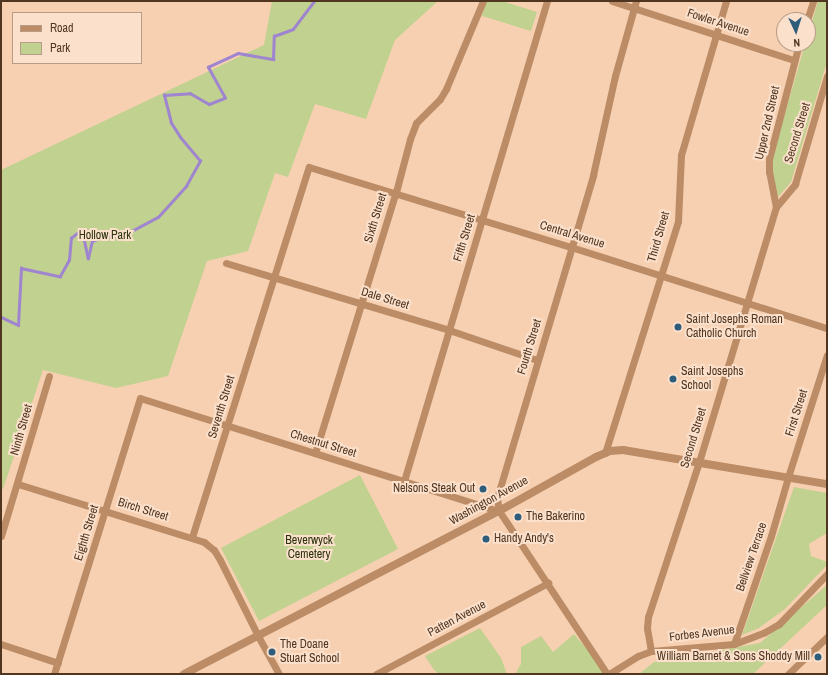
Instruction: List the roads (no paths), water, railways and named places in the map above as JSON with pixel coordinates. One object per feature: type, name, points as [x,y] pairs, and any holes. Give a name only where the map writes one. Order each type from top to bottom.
[{"type":"street","name":"Sixth Street","points":[[316,453],[396,192],[410,138],[416,123],[440,99],[446,89],[483,1]]},
{"type":"street","name":"Fifth Street","points":[[404,481],[547,1]]},
{"type":"street","name":"Fowler Avenue","points":[[612,1],[635,5],[794,60]]},
{"type":"street","name":"Third Street","points":[[605,453],[660,274],[678,221],[681,155],[726,1]]},
{"type":"street","points":[[810,12],[813,1]]},
{"type":"street","name":"Fourth Street","points":[[499,511],[498,493],[593,175],[615,76],[635,5]]},
{"type":"street","name":"Upper 2nd Street","points":[[776,207],[769,172],[769,159],[796,52]]},
{"type":"street","name":"Second Street","points":[[651,651],[647,628],[648,617],[699,462],[776,207],[783,201],[795,184],[827,76]]},
{"type":"street","name":"Central Avenue","points":[[309,166],[660,274],[827,328]]},
{"type":"street","name":"Seventh Street","points":[[192,537],[309,166]]},
{"type":"street","name":"Dale Street","points":[[226,263],[449,330],[537,360]]},
{"type":"street","name":"First Street","points":[[788,477],[827,355]]},
{"type":"street","name":"Ninth Street","points":[[1,536],[18,484],[49,376]]},
{"type":"street","name":"Chestnut Street","points":[[140,398],[499,511]]},
{"type":"street","name":"Eighth Street","points":[[54,674],[140,398]]},
{"type":"street","name":"Washington Avenue","points":[[186,673],[499,511],[542,486],[605,453],[624,450],[827,484]]},
{"type":"street","name":"Bellview Terrace","points":[[734,644],[771,536],[788,477]]},
{"type":"street","name":"Birch Street","points":[[18,484],[192,537]]},
{"type":"street","points":[[499,511],[608,674]]},
{"type":"street","points":[[192,537],[204,542],[217,555],[279,674]]},
{"type":"street","name":"Forbes Avenue","points":[[608,674],[638,656],[651,651],[734,644],[765,632],[779,624],[827,574]]},
{"type":"street","name":"Patten Avenue","points":[[376,674],[548,583]]},
{"type":"street","points":[[788,674],[827,637]]},
{"type":"street","points":[[1,644],[58,663]]},
{"type":"waterway","points":[[1,317],[18,325],[21,268],[60,276],[69,260],[71,238],[82,229],[88,258],[92,241],[105,236],[124,235],[158,217],[186,186],[200,161],[180,137],[171,123],[164,95],[190,93],[209,104],[225,98],[208,67],[238,53],[273,59],[274,36],[293,29],[314,1]]},
{"type":"place","name":"Saint Josephs Roman Catholic Church","points":[[678,327]]},
{"type":"place","name":"Saint Josephs School","points":[[673,379]]},
{"type":"place","name":"Nelsons Steak Out","points":[[483,489]]},
{"type":"place","name":"The Bakerino","points":[[518,517]]},
{"type":"place","name":"Handy Andy's","points":[[486,539]]},
{"type":"place","name":"The Doane Stuart School","points":[[272,652]]},
{"type":"place","name":"William Barnet & Sons Shoddy Mill","points":[[818,657]]},
{"type":"park label","name":"Hollow Park","points":[[105,236]]},
{"type":"park label","name":"Beverwyck Cemetery","points":[[309,548]]}]
